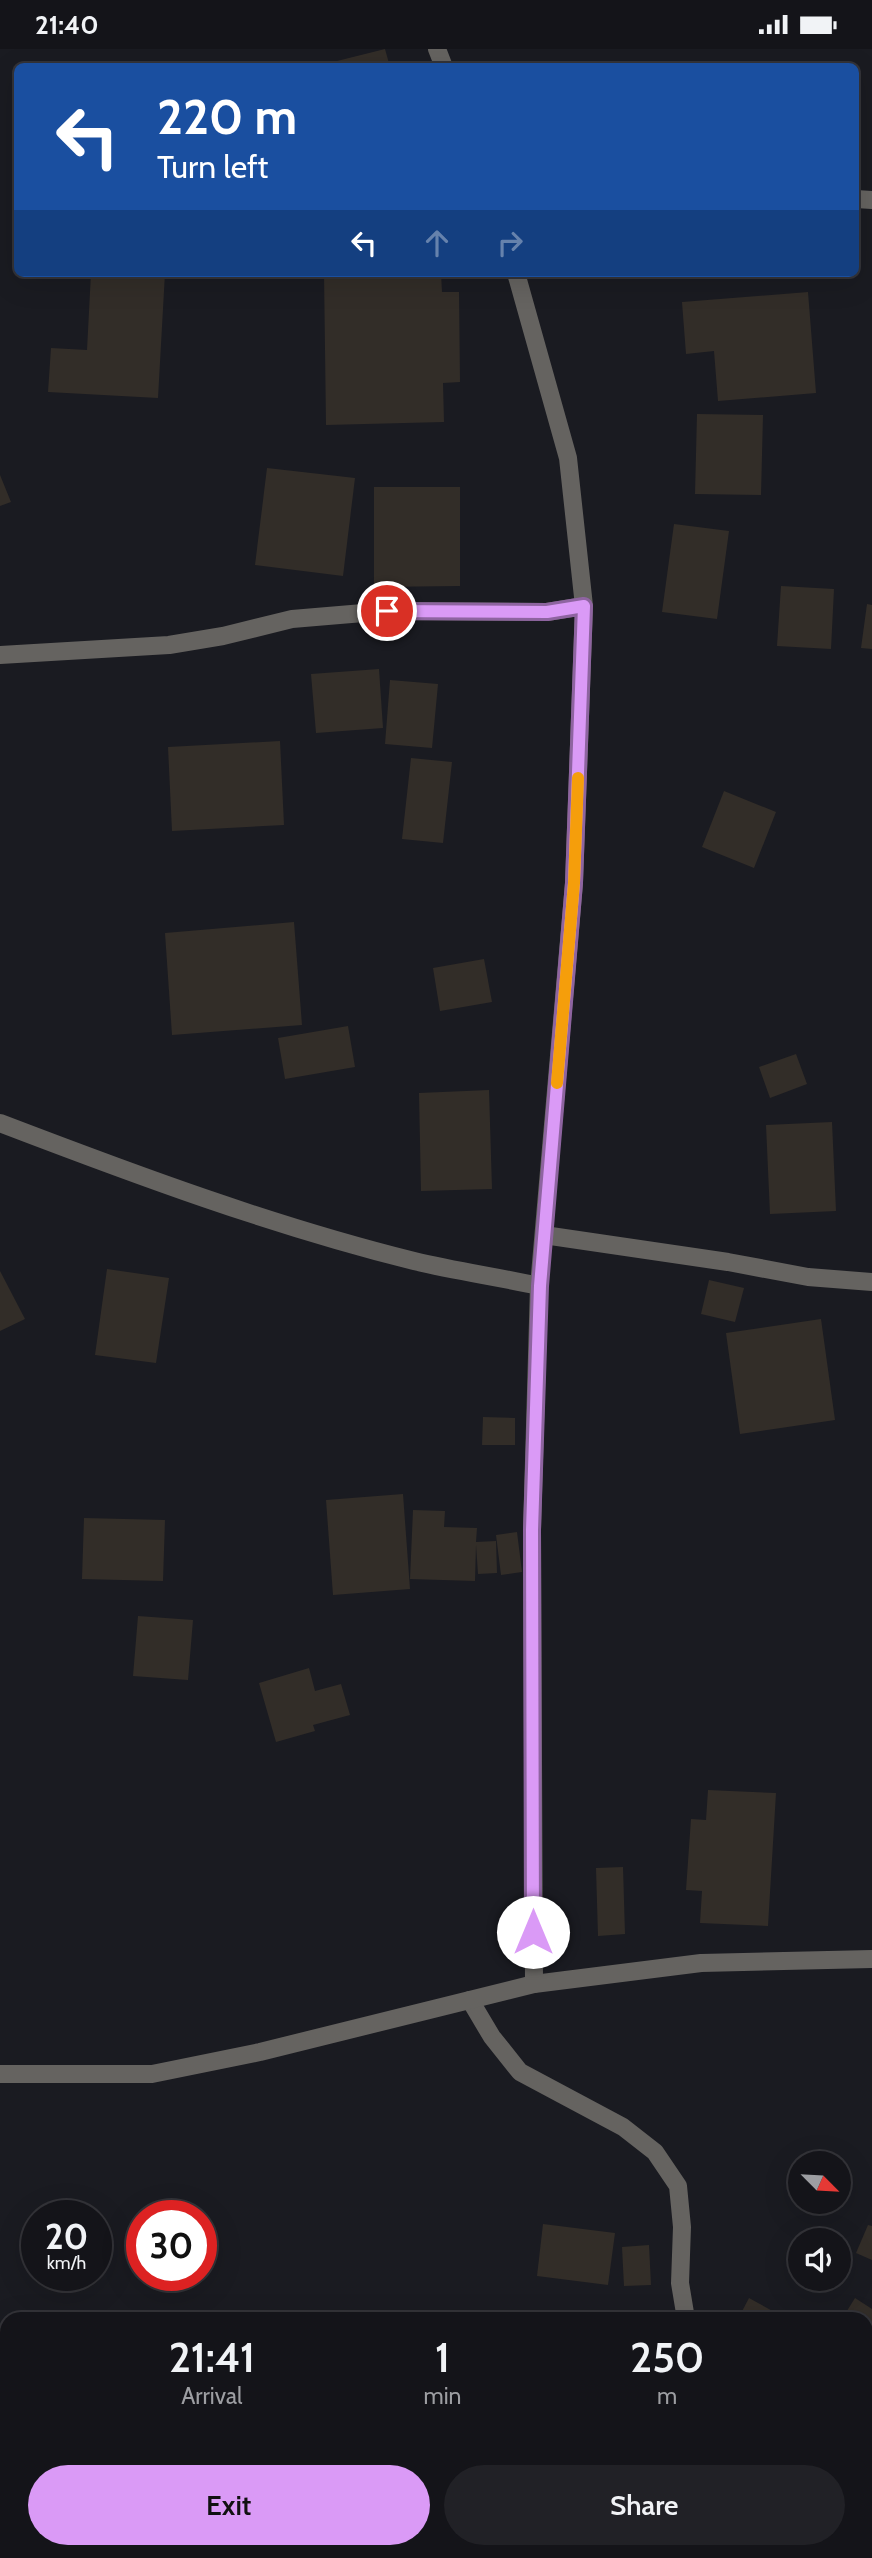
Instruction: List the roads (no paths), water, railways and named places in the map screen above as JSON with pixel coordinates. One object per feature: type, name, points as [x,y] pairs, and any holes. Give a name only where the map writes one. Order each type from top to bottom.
[{"type":"street","points":[[517,277],[568,459],[584,606],[574,883],[540,1286],[532,1530],[534,1984]]},
{"type":"street","points":[[0,655],[169,645],[223,636],[292,619],[387,611],[547,612],[584,606]]},
{"type":"street","points":[[0,1123],[147,1179],[335,1239],[416,1261],[540,1286]]},
{"type":"street","points":[[544,1235],[728,1262],[808,1277],[872,1282]]},
{"type":"street","points":[[0,2074],[152,2074],[260,2052],[534,1984],[701,1963],[872,1959]]},
{"type":"street","points":[[470,2000],[492,2037],[520,2072],[623,2127],[655,2152],[663,2163],[678,2186],[682,2227],[680,2283],[685,2312]]}]
